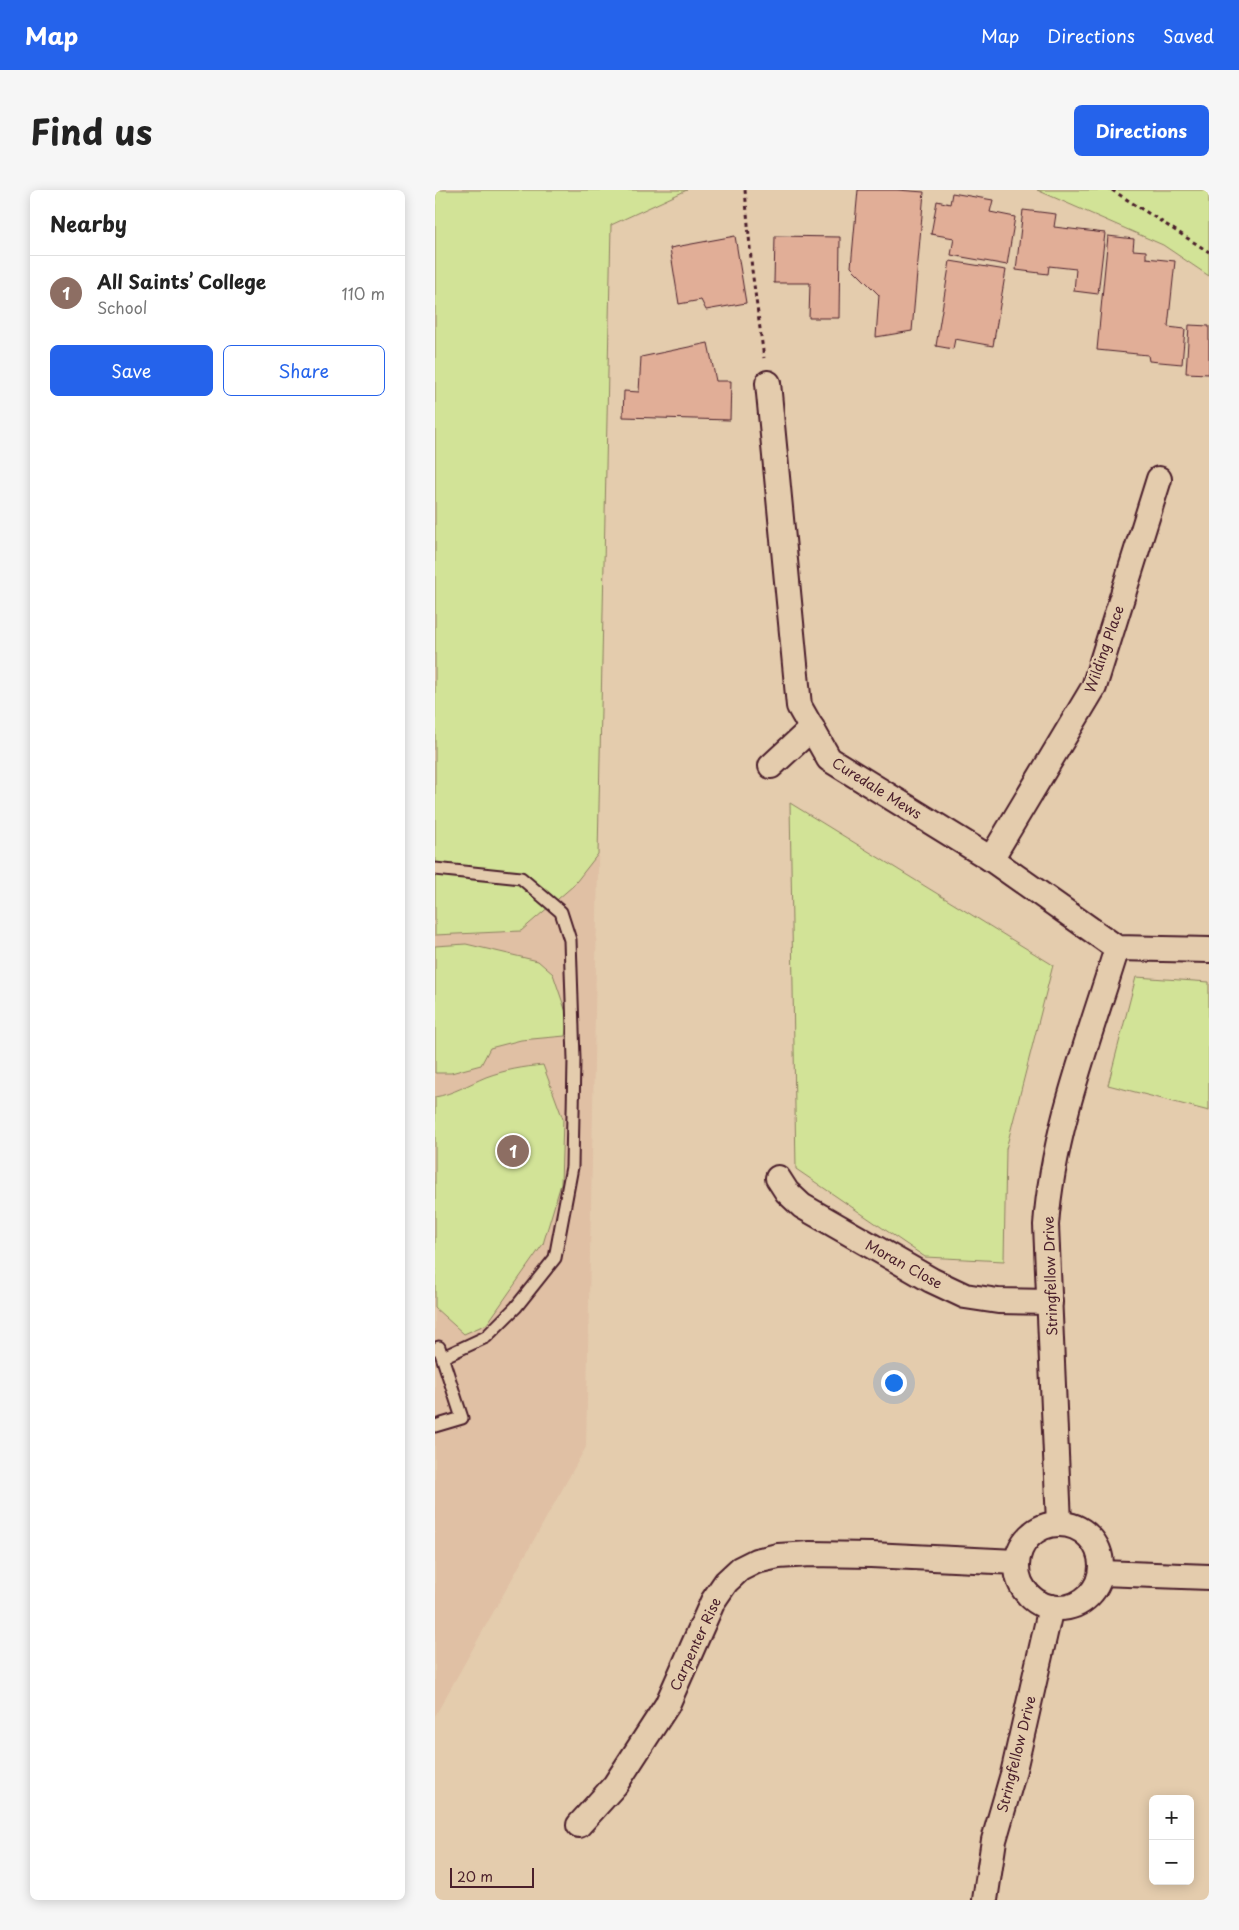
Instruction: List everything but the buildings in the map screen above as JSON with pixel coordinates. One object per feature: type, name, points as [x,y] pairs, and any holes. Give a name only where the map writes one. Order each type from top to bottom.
[{"type":"street","name":"Curedale Mews","points":[[768,383],[799,706],[829,759],[991,860],[1117,948]]},
{"type":"street","name":"Wilding Place","points":[[991,860],[1093,687],[1159,479]]},
{"type":"street","points":[[771,766],[812,728]]},
{"type":"street","points":[[1117,948],[1209,950]]},
{"type":"street","name":"Stringfellow Drive","points":[[1059,1523],[1046,1225],[1048,1200],[1060,1132],[1117,948]]},
{"type":"street","name":"Moran Close","points":[[778,1178],[787,1192],[802,1206],[931,1280],[965,1296],[998,1301],[1050,1302]]},
{"type":"street","points":[[1059,1523],[1073,1526],[1086,1533],[1095,1544],[1101,1557],[1101,1573],[1097,1584],[1089,1595],[1078,1604],[1065,1608],[1051,1608],[1036,1602],[1025,1592],[1018,1579],[1016,1562],[1025,1539],[1047,1525],[1059,1523]]},
{"type":"street","name":"Carpenter Rise","points":[[579,1825],[615,1785],[667,1705],[713,1601],[726,1582],[740,1569],[756,1561],[778,1556],[810,1554],[1016,1562]]},
{"type":"street","points":[[1101,1573],[1209,1577]]},
{"type":"street","name":"Stringfellow Drive","points":[[985,1900],[994,1840],[1013,1774],[1051,1608]]},
{"type":"lane","points":[[435,869],[521,878],[561,912],[570,940],[574,1059],[572,1167],[555,1258],[516,1307],[486,1337],[439,1353],[462,1418],[435,1426]]},
{"type":"path","points":[[745,190],[752,270],[768,383]]},
{"type":"path","points":[[1112,190],[1209,252]]},
{"type":"shaded area","points":[[435,190],[612,190],[586,1447],[435,1716]]},
{"type":"green space","points":[[435,190],[687,190],[611,225],[598,854],[573,886],[521,931],[435,935]]},
{"type":"green space","points":[[1037,190],[1209,190],[1209,276],[1163,245]]},
{"type":"green space","points":[[790,803],[1053,965],[1006,1149],[1004,1261],[925,1257],[796,1169]]},
{"type":"green space","points":[[466,944],[538,961],[553,974],[568,1018],[565,1036],[521,1040],[490,1048],[481,1065],[451,1073],[435,1073],[435,946]]},
{"type":"green space","points":[[1136,977],[1209,982],[1209,1111],[1108,1085]]},
{"type":"green space","points":[[543,1065],[563,1119],[561,1184],[543,1244],[487,1324],[464,1334],[435,1308],[435,1097],[455,1091],[500,1072]]},
{"type":"place","name":"All Saints’ College","points":[[513,1151]]}]
